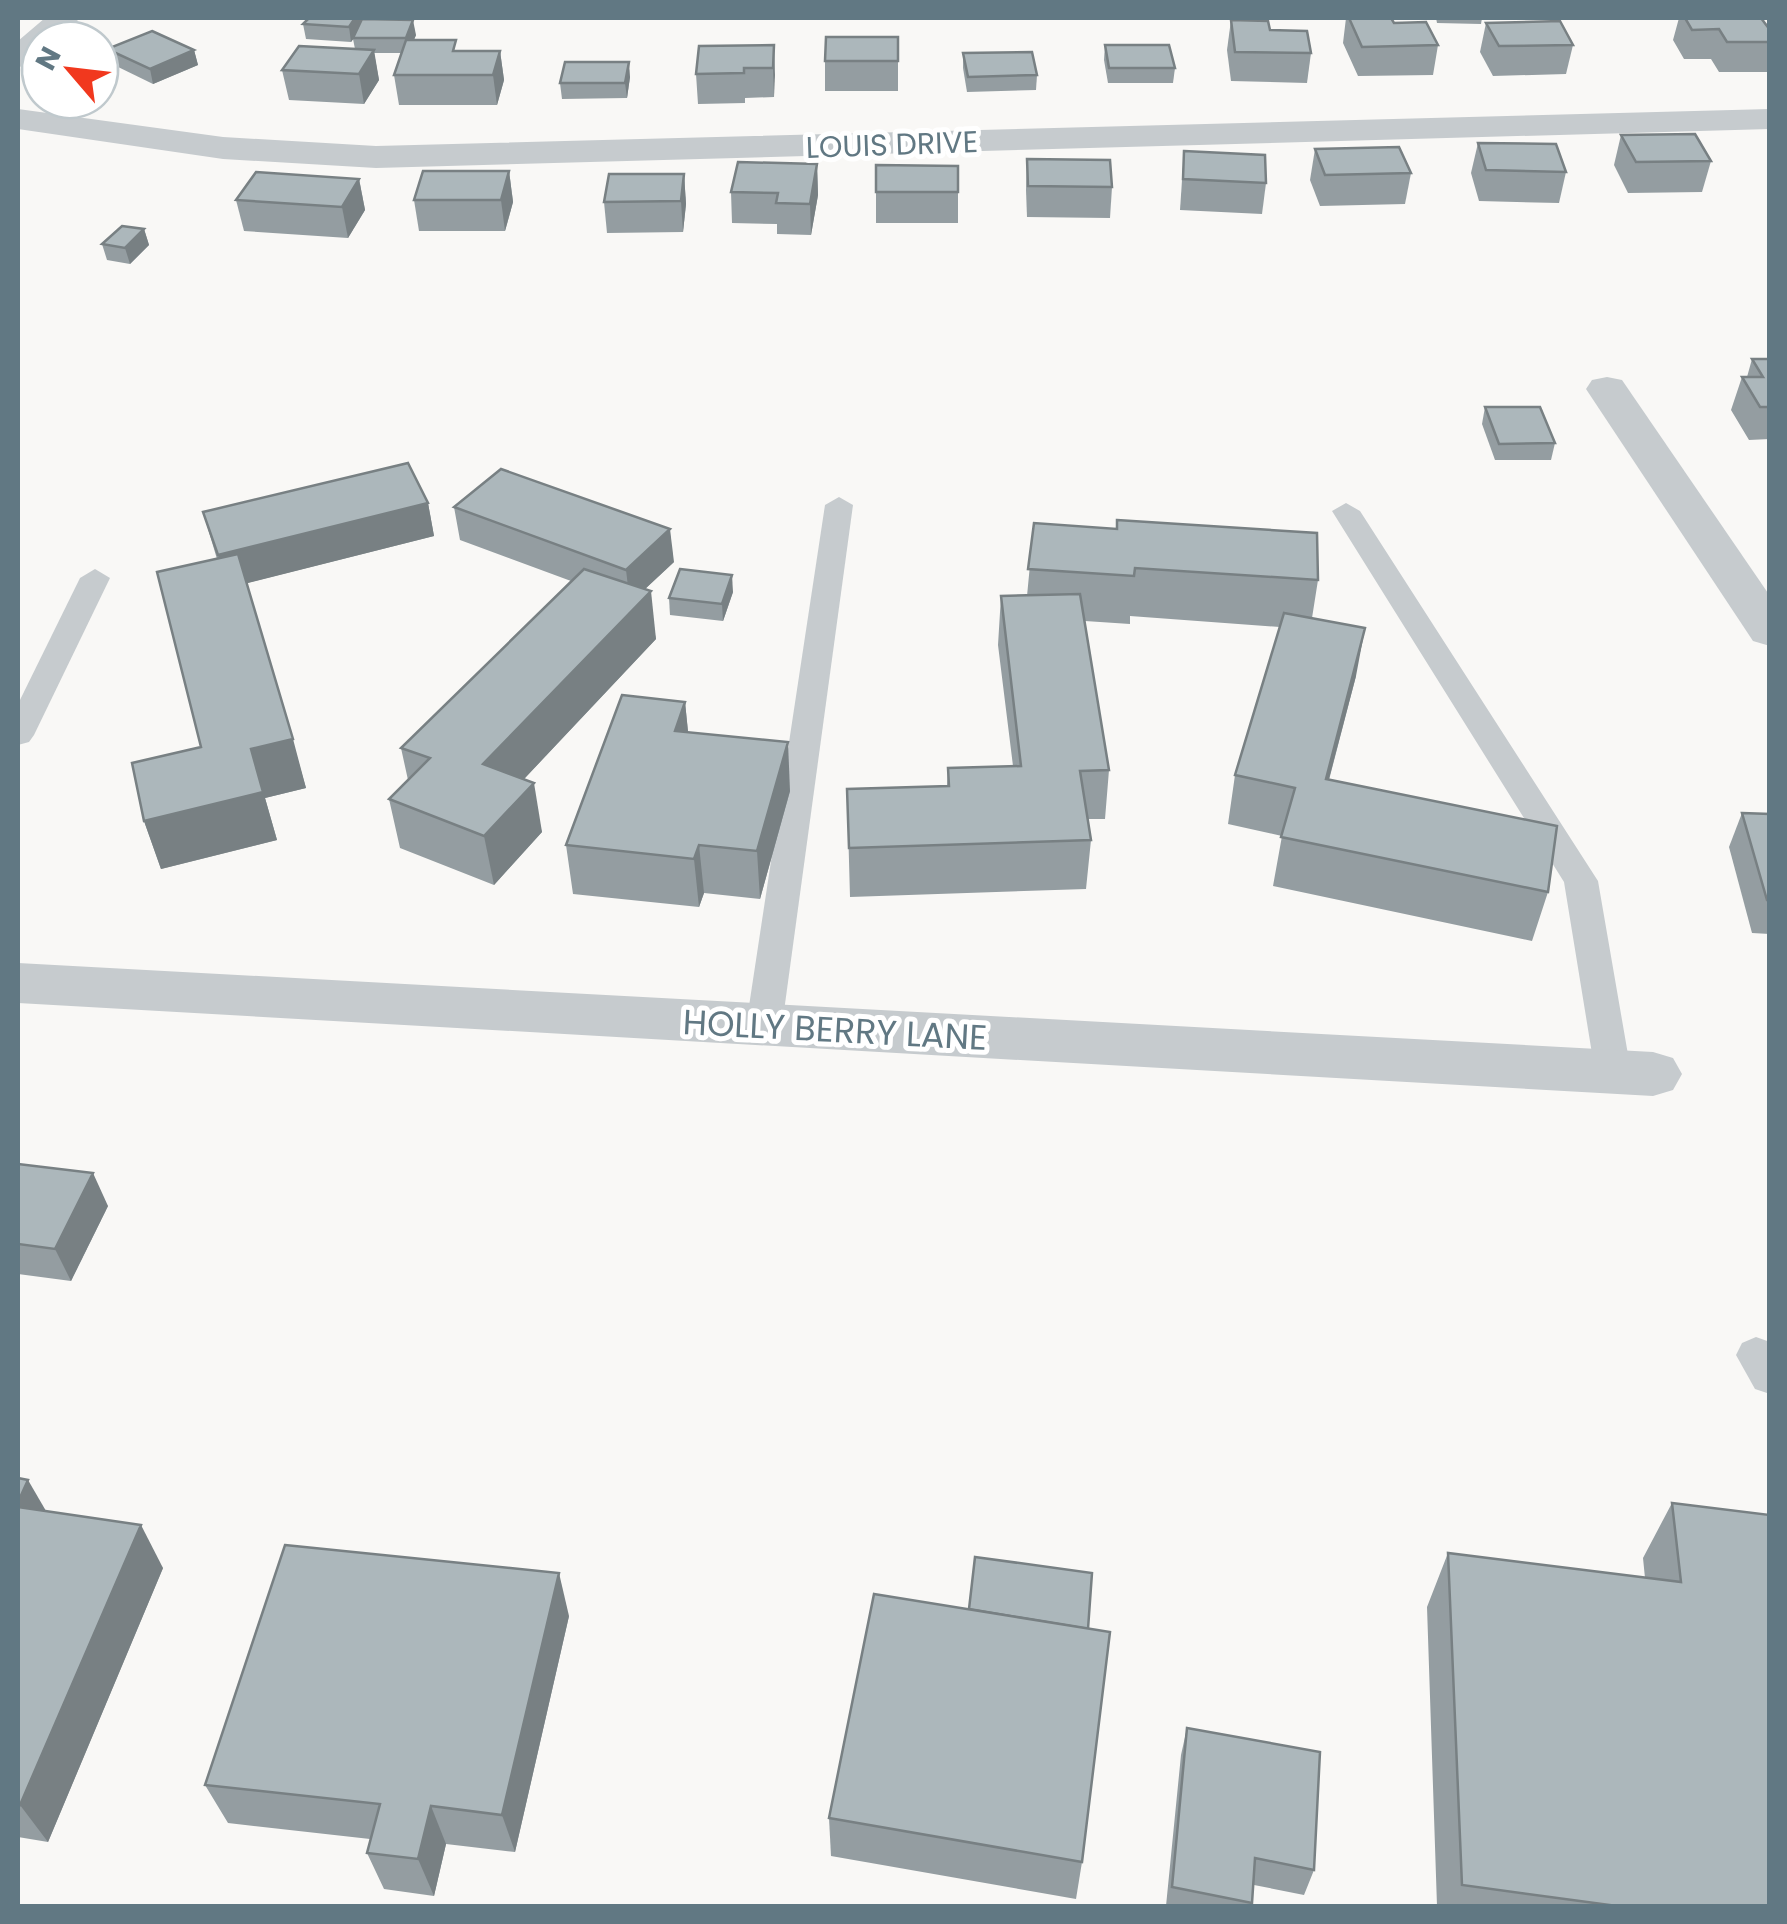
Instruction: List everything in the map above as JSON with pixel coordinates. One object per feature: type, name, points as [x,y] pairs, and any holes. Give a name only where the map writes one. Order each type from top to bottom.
[{"type":"street","points":[[18,58],[64,18]]},
{"type":"street","name":"LOUIS DRIVE","points":[[18,118],[222,148],[376,157],[1770,119]]},
{"type":"street","points":[[1607,389],[1770,631]]},
{"type":"street","name":"HOLLY BERRY LANE","points":[[18,983],[1633,1072]]},
{"type":"lane","points":[[764,1026],[840,505]]},
{"type":"lane","points":[[1346,511],[1581,881],[1633,1072]]},
{"type":"lane","points":[[18,735],[95,578]]},
{"type":"building","points":[[309,18],[355,18],[349,27],[303,24]]},
{"type":"building","points":[[1349,18],[1426,22],[1438,45],[1362,47]]},
{"type":"building","points":[[1685,18],[1761,18],[1770,30],[1770,42],[1727,42],[1719,29],[1692,30]]},
{"type":"building","points":[[362,19],[413,20],[406,38],[353,38]]},
{"type":"building","points":[[1231,20],[1268,21],[1270,30],[1307,31],[1311,53],[1235,52]]},
{"type":"building","points":[[1560,21],[1573,45],[1499,46],[1486,23]]},
{"type":"building","points":[[152,31],[194,50],[150,69],[120,55],[120,44]]},
{"type":"building","points":[[826,37],[898,37],[898,61],[825,61]]},
{"type":"building","points":[[406,40],[456,40],[453,51],[500,51],[493,75],[394,75]]},
{"type":"building","points":[[774,45],[773,68],[696,74],[699,46]]},
{"type":"building","points":[[1105,45],[1169,45],[1175,68],[1109,68]]},
{"type":"building","points":[[299,46],[374,50],[359,74],[282,70]]},
{"type":"building","points":[[1032,52],[1037,75],[968,77],[963,53]]},
{"type":"building","points":[[565,62],[629,62],[625,83],[560,83]]},
{"type":"building","points":[[1695,134],[1711,161],[1636,162],[1621,135]]},
{"type":"building","points":[[1478,143],[1556,144],[1566,172],[1486,170]]},
{"type":"building","points":[[1399,147],[1411,173],[1325,175],[1315,149]]},
{"type":"building","points":[[1184,151],[1265,155],[1266,183],[1183,179]]},
{"type":"building","points":[[1027,159],[1110,160],[1112,187],[1028,186]]},
{"type":"building","points":[[738,162],[817,164],[810,204],[776,203],[778,193],[731,192]]},
{"type":"building","points":[[876,165],[958,166],[958,192],[876,192]]},
{"type":"building","points":[[423,171],[509,171],[501,200],[414,200]]},
{"type":"building","points":[[256,172],[359,179],[342,207],[236,200]]},
{"type":"building","points":[[609,174],[684,174],[681,201],[604,202]]},
{"type":"building","points":[[122,226],[144,229],[125,248],[102,244]]},
{"type":"building","points":[[1752,359],[1770,359],[1770,407],[1760,407],[1742,377],[1763,377]]},
{"type":"building","points":[[1485,407],[1540,407],[1555,443],[1499,444]]},
{"type":"building","points":[[408,463],[428,503],[218,555],[203,512]]},
{"type":"building","points":[[501,469],[670,529],[626,570],[454,507]]},
{"type":"building","points":[[1117,520],[1317,533],[1318,580],[1135,568],[1134,576],[1028,569],[1034,523],[1117,529]]},
{"type":"building","points":[[238,554],[293,739],[251,749],[263,792],[144,821],[132,763],[201,747],[157,572]]},
{"type":"building","points":[[584,569],[651,591],[483,764],[534,783],[484,836],[389,799],[430,758],[401,748]]},
{"type":"building","points":[[680,569],[732,575],[722,604],[669,598]]},
{"type":"building","points":[[1080,594],[1109,770],[1080,771],[1091,840],[849,848],[847,789],[949,786],[948,768],[1021,766],[1001,596]]},
{"type":"building","points":[[1284,613],[1365,628],[1326,779],[1557,826],[1548,892],[1281,837],[1295,788],[1235,775]]},
{"type":"building","points":[[622,695],[685,702],[675,731],[788,742],[757,851],[699,845],[694,859],[566,845]]},
{"type":"building","points":[[1742,813],[1770,814],[1770,900],[1767,900]]},
{"type":"building","points":[[18,1164],[93,1173],[55,1249],[18,1244]]},
{"type":"building","points":[[18,1478],[28,1480],[18,1502]]},
{"type":"building","points":[[1672,1503],[1770,1515],[1770,1906],[1617,1906],[1462,1885],[1448,1553],[1681,1582]]},
{"type":"building","points":[[18,1507],[141,1525],[20,1805],[18,1804]]},
{"type":"building","points":[[285,1545],[559,1573],[502,1815],[431,1806],[418,1859],[367,1853],[380,1804],[205,1785]]},
{"type":"building","points":[[975,1557],[1092,1573],[1088,1629],[969,1609]]},
{"type":"building","points":[[874,1594],[1110,1632],[1082,1862],[829,1818]]},
{"type":"building","points":[[1187,1728],[1320,1752],[1314,1870],[1255,1858],[1252,1903],[1172,1887]]}]
